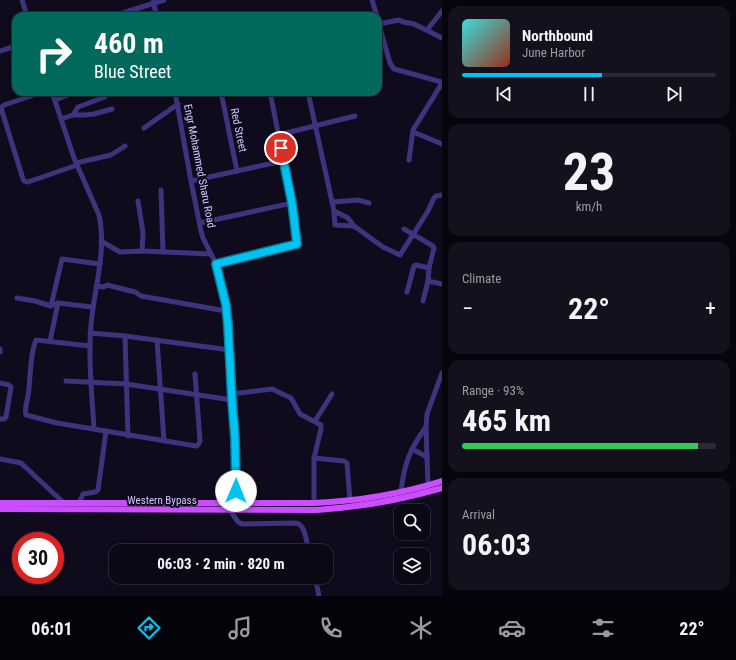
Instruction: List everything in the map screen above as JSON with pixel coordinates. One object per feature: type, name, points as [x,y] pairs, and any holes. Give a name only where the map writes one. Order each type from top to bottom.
[{"type":"main road","name":"Western Bypass","points":[[0,503],[314,503],[350,501],[402,492],[442,482]]},
{"type":"main road","name":"Western Bypass","points":[[0,509],[310,510],[345,508],[386,502],[442,488]]},
{"type":"street","points":[[22,0],[26,12]]},
{"type":"street","points":[[124,12],[153,2],[164,0]]},
{"type":"street","points":[[372,0],[375,12]]},
{"type":"street","points":[[153,2],[155,12]]},
{"type":"street","points":[[427,30],[442,11]]},
{"type":"street","points":[[382,22],[399,20],[414,24],[442,38]]},
{"type":"street","points":[[382,36],[392,66],[398,70],[442,83],[416,124],[408,160]]},
{"type":"street","points":[[0,51],[12,47]]},
{"type":"street","points":[[31,96],[4,105],[1,108],[24,181],[28,182],[77,164],[111,155],[125,146]]},
{"type":"street","points":[[54,96],[77,164],[99,215],[101,241],[100,264],[92,307],[90,333],[94,429]]},
{"type":"street","points":[[55,100],[66,96]]},
{"type":"street","name":"Engr Mohammed Sharu Road","points":[[176,96],[200,223],[204,238],[216,264],[226,311],[230,350],[235,439],[235,504]]},
{"type":"street","name":"Red Street","points":[[222,96],[237,171]]},
{"type":"street","points":[[216,264],[296,245],[298,241],[271,96]]},
{"type":"street","points":[[309,96],[334,211],[335,225],[354,226]]},
{"type":"street","points":[[73,115],[78,108],[105,97]]},
{"type":"street","points":[[144,128],[178,104]]},
{"type":"street","points":[[61,119],[73,115],[85,115],[112,109]]},
{"type":"street","points":[[278,135],[316,127],[355,116]]},
{"type":"street","points":[[413,132],[442,144]]},
{"type":"street","points":[[191,181],[283,162]]},
{"type":"street","points":[[161,190],[163,252]]},
{"type":"street","points":[[334,211],[348,218],[354,226],[383,247],[398,255],[402,254],[428,211],[434,198],[442,195]]},
{"type":"street","points":[[332,202],[358,200],[369,203]]},
{"type":"street","points":[[138,201],[143,233],[142,251]]},
{"type":"street","points":[[200,223],[292,203]]},
{"type":"street","points":[[404,229],[434,247],[423,301]]},
{"type":"street","points":[[101,241],[120,252],[142,251],[211,254]]},
{"type":"street","points":[[51,306],[62,259],[100,264]]},
{"type":"street","points":[[407,292],[414,266],[416,265],[429,268]]},
{"type":"street","points":[[428,281],[442,284]]},
{"type":"street","points":[[96,286],[104,287],[107,285],[135,292],[141,296],[226,311]]},
{"type":"street","points":[[17,298],[35,301],[51,306],[58,303],[92,307]]},
{"type":"street","points":[[50,341],[58,303]]},
{"type":"street","points":[[90,333],[125,336],[230,350]]},
{"type":"street","points":[[125,336],[128,436]]},
{"type":"street","points":[[157,340],[164,441]]},
{"type":"street","points":[[90,346],[50,341],[35,341],[30,373],[29,395],[25,413],[27,416],[128,436],[196,446],[200,443],[195,374]]},
{"type":"street","points":[[428,486],[426,427],[428,413],[442,373]]},
{"type":"street","points":[[66,381],[126,384],[196,396],[232,400]]},
{"type":"street","points":[[0,383],[11,387],[6,417],[4,419],[0,419]]},
{"type":"street","points":[[232,394],[272,389],[291,398],[300,414],[320,425],[321,429],[314,458],[314,503]]},
{"type":"street","points":[[315,421],[332,394]]},
{"type":"street","points":[[402,492],[406,461],[426,427]]},
{"type":"street","points":[[79,503],[83,494],[98,490],[106,431]]},
{"type":"street","points":[[412,450],[426,457]]},
{"type":"street","points":[[0,458],[21,463],[64,503]]},
{"type":"street","points":[[314,458],[344,461],[347,463],[350,501]]},
{"type":"street","points":[[230,510],[238,522],[242,524],[298,523],[303,527],[307,544]]},
{"type":"street","points":[[317,584],[320,596]]},
{"type":"route","points":[[236,491],[235,439],[228,326],[226,305],[216,264],[297,244],[298,241],[292,203],[281,148]]}]
